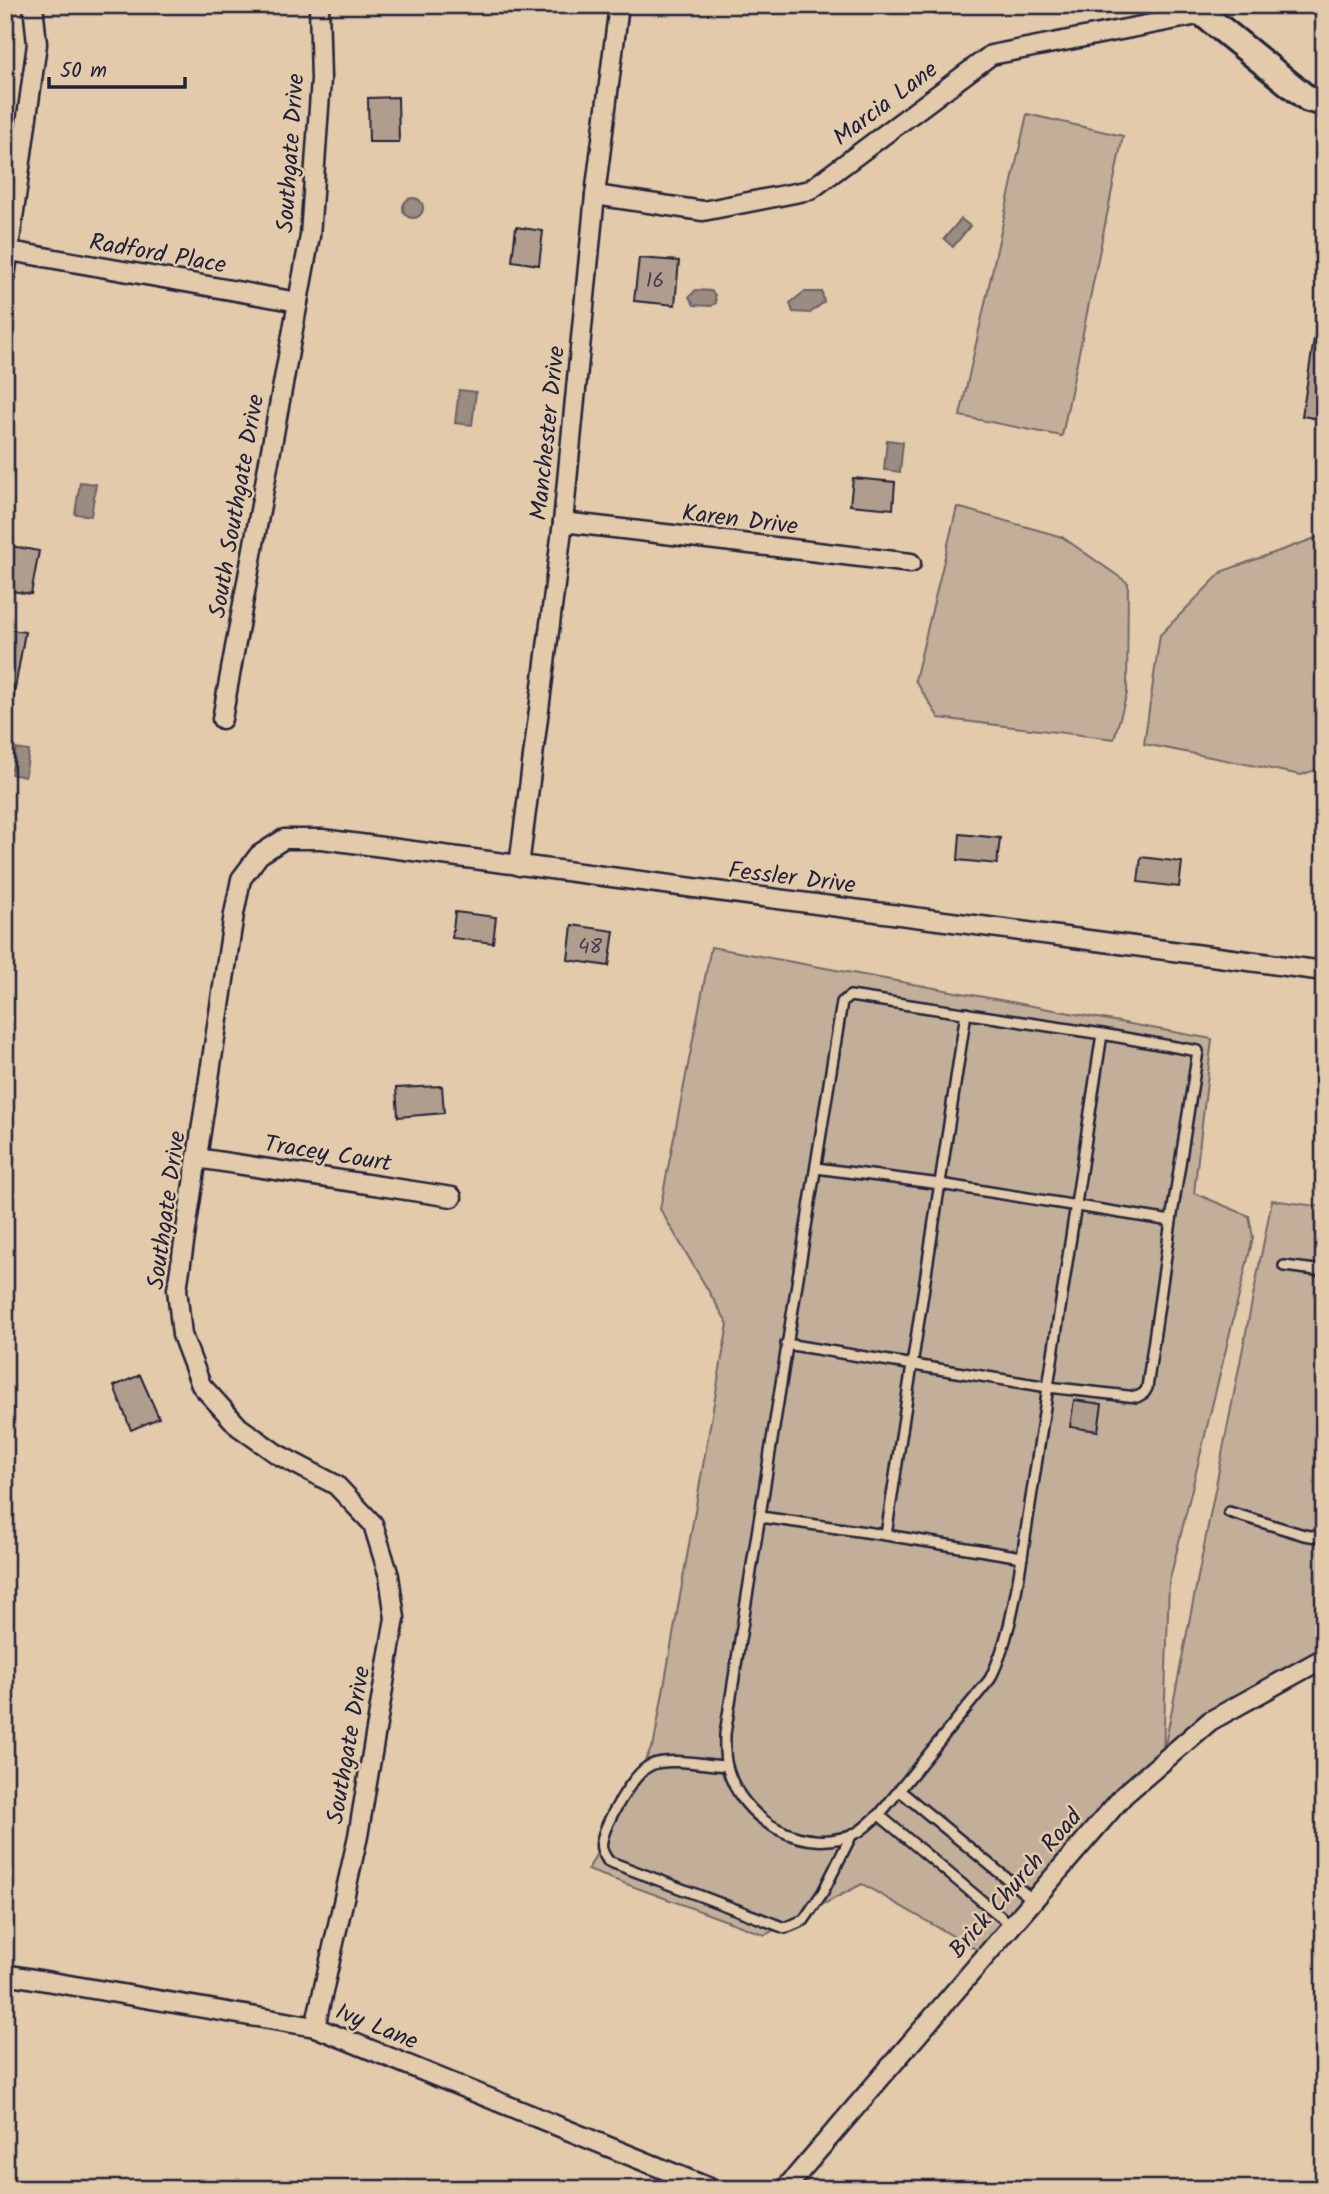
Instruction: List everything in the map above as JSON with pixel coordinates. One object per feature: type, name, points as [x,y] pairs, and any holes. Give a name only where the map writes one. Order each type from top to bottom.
[{"type":"street","points":[[5,276],[37,44],[33,5]]},
{"type":"street","name":"Southgate Drive","points":[[298,302],[310,236],[316,172],[321,79],[320,5]]},
{"type":"street","name":"Manchester Drive","points":[[519,866],[563,522],[595,195],[619,5]]},
{"type":"street","points":[[1204,8],[1308,99],[1324,103]]},
{"type":"street","name":"Marcia Lane","points":[[595,195],[703,211],[810,190],[990,55],[1204,8]]},
{"type":"street","name":"Radford Place","points":[[10,251],[298,302]]},
{"type":"street","name":"South Southgate Drive","points":[[222,719],[298,302]]},
{"type":"street","name":"Karen Drive","points":[[563,522],[911,563]]},
{"type":"street","name":"Fessler Drive","points":[[259,855],[284,839],[322,839],[1324,971]]},
{"type":"street","name":"Southgate Drive","points":[[259,855],[241,879],[233,914],[177,1289],[183,1335],[201,1385],[239,1427],[277,1454],[336,1485],[373,1524],[389,1576],[395,1618],[358,1836],[315,2027]]},
{"type":"street","name":"Tracey Court","points":[[197,1158],[452,1197]]},
{"type":"street","name":"Brick Church Road","points":[[785,2189],[1124,1795],[1210,1721],[1324,1658]]},
{"type":"street","name":"Ivy Lane","points":[[5,1974],[315,2027],[712,2189]]},
{"type":"lane","points":[[786,1344],[1048,1387],[1137,1397],[1144,1393],[1147,1388],[1198,1051],[1102,1034],[850,996],[842,1002],[786,1344],[725,1734],[726,1766],[740,1799],[760,1819],[792,1837],[829,1840],[858,1832],[878,1815],[990,1679],[1000,1660],[1009,1631],[1023,1557],[1048,1387],[1102,1034]]},
{"type":"lane","points":[[886,1535],[966,1013]]},
{"type":"lane","points":[[816,1168],[940,1184],[1076,1208],[1171,1221]]},
{"type":"lane","points":[[1284,1265],[1324,1271]]},
{"type":"lane","points":[[1229,1512],[1324,1538]]},
{"type":"lane","points":[[761,1517],[1023,1557]]},
{"type":"lane","points":[[726,1766],[665,1762],[644,1768],[632,1781],[601,1842],[602,1852],[608,1861],[785,1928],[804,1920],[823,1892],[852,1834]]},
{"type":"lane","points":[[899,1790],[1034,1901]]},
{"type":"lane","points":[[878,1815],[1013,1926]]},
{"type":"shaded area","points":[[1027,114],[1123,136],[1062,436],[960,416]]},
{"type":"shaded area","points":[[413,198],[420,201],[423,208],[420,215],[413,218],[406,215],[403,208],[406,201]]},
{"type":"shaded area","points":[[961,219],[970,226],[953,247],[944,239]]},
{"type":"shaded area","points":[[696,290],[711,291],[715,295],[716,303],[711,306],[694,305],[689,297]]},
{"type":"shaded area","points":[[804,292],[822,292],[824,302],[810,313],[793,312],[790,303]]},
{"type":"shaded area","points":[[459,390],[476,392],[472,425],[455,423]]},
{"type":"shaded area","points":[[887,440],[903,442],[900,472],[884,470]]},
{"type":"shaded area","points":[[80,482],[96,484],[91,516],[75,514]]},
{"type":"shaded area","points":[[957,507],[1062,537],[1128,583],[1127,693],[1114,739],[939,718],[915,680]]},
{"type":"shaded area","points":[[1324,535],[1324,767],[1301,775],[1144,744],[1160,635],[1223,571]]},
{"type":"shaded area","points":[[16,749],[29,751],[25,777],[11,774]]},
{"type":"shaded area","points":[[711,947],[1212,1039],[1194,1193],[1249,1216],[1253,1238],[1169,1583],[1163,1755],[1272,1200],[1324,1207],[1324,1658],[1210,1721],[1124,1795],[986,1955],[862,1884],[765,1935],[588,1870],[654,1743],[728,1324],[660,1209]]},
{"type":"building","points":[[398,97],[399,142],[369,142],[368,98]]},
{"type":"building","points":[[516,227],[543,231],[539,265],[512,261]]},
{"type":"building","points":[[639,258],[679,261],[675,305],[634,301]]},
{"type":"building","points":[[1315,332],[1324,333],[1324,420],[1302,416]]},
{"type":"building","points":[[853,478],[895,482],[893,509],[850,505]]},
{"type":"building","points":[[11,546],[39,551],[31,594],[5,590]]},
{"type":"building","points":[[5,629],[25,632],[13,700],[5,700]]},
{"type":"building","points":[[960,834],[1000,838],[997,864],[958,860]]},
{"type":"building","points":[[1141,857],[1182,862],[1179,887],[1138,882]]},
{"type":"building","points":[[455,912],[496,917],[493,943],[452,938]]},
{"type":"building","points":[[572,925],[614,931],[609,966],[568,960]]},
{"type":"building","points":[[442,1086],[444,1113],[398,1117],[396,1088]]},
{"type":"building","points":[[140,1375],[159,1418],[131,1430],[114,1386]]},
{"type":"building","points":[[1074,1400],[1102,1404],[1098,1431],[1070,1427]]}]
